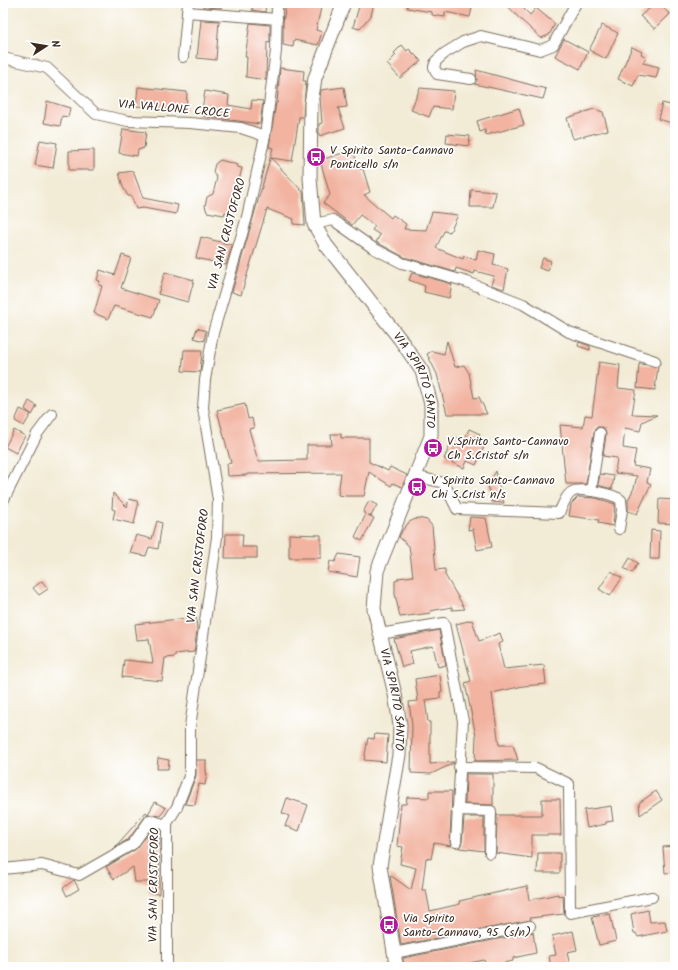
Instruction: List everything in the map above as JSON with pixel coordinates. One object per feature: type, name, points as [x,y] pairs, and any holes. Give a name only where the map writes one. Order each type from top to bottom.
[{"type":"street","name":"VIA SAN CRISTOFORO","points":[[167,967],[167,825],[177,807],[190,774],[190,728],[217,537],[218,500],[204,408],[205,380],[213,333],[247,217],[265,136],[276,51],[277,3]]},
{"type":"street","name":"VIA SPIRITO SANTO","points":[[344,3],[315,78],[311,104],[310,178],[314,224],[326,245],[400,340],[422,371],[431,404],[432,436],[377,571],[374,609],[395,694],[400,725],[399,755],[380,866],[395,967]]},
{"type":"street","points":[[471,79],[437,74],[434,67],[436,61],[445,53],[463,42],[481,36],[540,50],[554,45],[576,3]]},
{"type":"street","points":[[184,57],[188,7],[277,19]]},
{"type":"street","name":"VIA VALLONE CROCE","points":[[3,58],[47,68],[96,114],[128,121],[190,123],[241,128],[265,136]]},
{"type":"street","points":[[314,224],[333,220],[373,248],[402,263],[467,282],[523,304],[569,332],[655,361]]},
{"type":"street","points":[[3,501],[36,434],[52,414]]},
{"type":"street","points":[[591,491],[600,433]]},
{"type":"street","points":[[415,476],[444,483],[458,509],[558,513],[571,492],[579,490],[591,491],[617,497],[620,500],[622,510],[619,528]]},
{"type":"street","points":[[380,634],[444,623],[463,721],[459,767],[456,842]]},
{"type":"street","points":[[459,767],[536,768],[569,784],[570,913],[652,897]]},
{"type":"street","points":[[457,810],[491,811],[490,853]]},
{"type":"street","points":[[3,869],[42,865],[79,875],[133,844],[150,820],[167,825]]},
{"type":"street","points":[[394,953],[530,926]]},
{"type":"building","points":[[204,3],[221,3],[221,8],[203,7]]},
{"type":"building","points":[[253,3],[266,3],[265,12],[252,10]]},
{"type":"building","points":[[286,3],[322,3],[316,30],[322,32],[318,45],[294,40],[293,47],[283,45],[283,22]]},
{"type":"building","points":[[360,3],[374,3],[371,16],[359,29],[353,27]]},
{"type":"building","points":[[408,3],[473,3],[470,17],[445,12],[445,17],[432,15],[432,12],[407,8]]},
{"type":"building","points":[[505,3],[518,3],[530,15],[536,8],[555,24],[549,35],[541,38]]},
{"type":"building","points":[[657,3],[670,14],[655,29],[640,16]]},
{"type":"building","points":[[201,20],[219,21],[216,60],[197,58]]},
{"type":"building","points":[[250,23],[270,25],[270,43],[267,42],[266,80],[246,77],[247,57],[245,57]]},
{"type":"building","points":[[602,25],[618,33],[606,59],[589,50]]},
{"type":"building","points":[[564,39],[588,52],[580,69],[555,56]]},
{"type":"building","points":[[402,45],[407,51],[409,49],[421,61],[400,78],[387,64],[396,55],[394,53]]},
{"type":"building","points":[[632,47],[642,52],[641,54],[646,57],[643,63],[659,67],[656,78],[638,75],[633,86],[618,79]]},
{"type":"building","points":[[280,68],[304,71],[303,81],[306,81],[303,117],[299,117],[292,161],[271,158],[303,192],[305,225],[293,224],[294,219],[267,209],[241,295],[232,292],[273,148],[269,147],[277,103]]},
{"type":"building","points":[[476,70],[546,89],[543,99],[474,84],[477,80]]},
{"type":"building","points":[[138,87],[187,92],[186,111],[136,106]]},
{"type":"building","points":[[344,87],[347,107],[338,108],[345,128],[319,136],[319,124],[322,123],[320,98],[321,90]]},
{"type":"building","points":[[420,88],[454,91],[452,109],[433,107],[429,117],[411,110]]},
{"type":"building","points":[[205,91],[229,95],[228,105],[251,109],[252,100],[263,101],[260,124],[201,116]]},
{"type":"building","points":[[47,101],[70,108],[68,117],[62,116],[60,126],[44,123]]},
{"type":"building","points":[[662,103],[675,106],[675,124],[658,119]]},
{"type":"building","points":[[519,108],[524,125],[486,135],[485,130],[480,132],[477,121]]},
{"type":"building","points":[[594,109],[603,112],[608,130],[573,139],[567,118]]},
{"type":"building","points":[[123,129],[146,132],[144,148],[138,150],[137,156],[119,153]]},
{"type":"building","points":[[447,134],[470,136],[469,146],[446,143]]},
{"type":"building","points":[[40,140],[57,143],[53,168],[35,165]]},
{"type":"building","points":[[94,150],[94,170],[69,170],[69,151]]},
{"type":"building","points":[[353,150],[359,169],[363,169],[370,192],[364,195],[391,218],[393,215],[406,224],[404,229],[426,230],[432,212],[458,215],[450,232],[444,231],[436,248],[463,259],[464,256],[476,260],[478,250],[495,254],[493,265],[508,269],[504,289],[491,285],[494,276],[475,271],[474,274],[456,268],[455,272],[404,257],[376,242],[380,235],[372,230],[375,226],[360,215],[352,225],[323,203],[330,195],[320,160]]},
{"type":"building","points":[[220,160],[238,165],[237,167],[242,168],[231,214],[225,212],[224,215],[207,212],[205,206],[207,197],[213,194],[217,178],[213,172],[215,164]]},
{"type":"building","points":[[133,171],[143,198],[178,205],[176,214],[143,208],[136,209],[131,196],[128,196],[123,187],[119,173]]},
{"type":"building","points":[[471,190],[496,192],[493,207],[470,207]]},
{"type":"building","points":[[201,237],[232,245],[226,265],[196,258]]},
{"type":"building","points":[[122,255],[131,258],[121,288],[159,300],[153,317],[114,306],[108,319],[94,313],[102,286],[99,285],[100,281],[97,280],[100,270],[115,275]]},
{"type":"building","points":[[543,258],[551,261],[548,271],[539,268]]},
{"type":"building","points":[[165,272],[194,280],[188,302],[158,294]]},
{"type":"building","points":[[412,273],[452,284],[449,298],[424,292],[425,286],[409,280]]},
{"type":"building","points":[[197,328],[206,331],[204,341],[194,338]]},
{"type":"building","points":[[447,341],[455,367],[464,365],[469,373],[474,398],[479,397],[487,414],[447,414],[437,374],[427,354],[432,351],[444,354]]},
{"type":"building","points":[[579,342],[590,346],[590,350],[578,346]]},
{"type":"building","points":[[184,350],[202,350],[200,372],[182,371]]},
{"type":"building","points":[[599,362],[620,365],[618,388],[636,390],[632,414],[657,415],[642,422],[640,431],[625,428],[623,448],[636,450],[633,466],[650,469],[647,482],[651,484],[637,514],[628,511],[628,500],[634,488],[637,476],[615,473],[617,458],[603,456],[606,434],[604,428],[597,427],[594,432],[586,484],[566,484],[560,425],[583,427],[585,415],[592,416]]},
{"type":"building","points":[[639,364],[658,366],[655,390],[637,388]]},
{"type":"building","points":[[29,401],[37,406],[32,415],[25,409]]},
{"type":"building","points":[[245,404],[248,419],[252,418],[254,428],[249,429],[258,461],[307,460],[307,445],[332,445],[331,434],[341,434],[341,438],[369,438],[369,462],[388,471],[390,467],[407,475],[402,487],[393,483],[391,486],[369,472],[364,496],[338,495],[341,473],[247,474],[228,476],[227,464],[231,463],[217,410]]},
{"type":"building","points":[[20,409],[31,414],[24,426],[15,421]]},
{"type":"building","points":[[469,429],[480,434],[478,439],[486,442],[476,465],[467,461],[464,468],[444,459],[454,436],[464,441]]},
{"type":"building","points":[[14,430],[25,436],[16,453],[5,447]]},
{"type":"building","points":[[496,471],[504,503],[492,502],[488,485]]},
{"type":"building","points":[[600,474],[614,476],[612,489],[598,485]]},
{"type":"building","points":[[113,493],[127,507],[129,499],[137,501],[138,505],[134,524],[113,519],[115,510],[112,509]]},
{"type":"building","points":[[578,497],[596,498],[615,504],[613,526],[598,523],[599,520],[569,516],[571,504]]},
{"type":"building","points":[[659,499],[675,500],[675,524],[658,523]]},
{"type":"building","points":[[369,501],[377,505],[371,516],[368,515],[374,518],[362,541],[355,537],[366,514],[363,512]]},
{"type":"building","points":[[470,517],[486,518],[492,547],[477,550],[473,529],[468,530]]},
{"type":"building","points":[[418,518],[427,520],[432,526],[436,570],[445,569],[445,575],[465,609],[452,610],[452,607],[430,611],[431,613],[400,617],[395,594],[395,581],[398,580],[398,578],[413,576],[409,546],[399,537],[409,522]]},
{"type":"building","points":[[157,521],[162,523],[158,549],[149,547],[146,556],[130,553],[136,535],[152,539]]},
{"type":"building","points":[[651,530],[660,531],[659,559],[650,559]]},
{"type":"building","points":[[226,534],[243,534],[242,547],[257,547],[257,558],[225,558]]},
{"type":"building","points":[[289,534],[321,535],[321,558],[289,558]]},
{"type":"building","points":[[339,554],[360,557],[357,577],[328,572],[330,561],[335,562]]},
{"type":"building","points":[[630,558],[638,563],[632,573],[624,568]]},
{"type":"building","points":[[611,571],[622,578],[610,596],[599,589]]},
{"type":"building","points":[[42,581],[48,589],[39,595],[33,588]]},
{"type":"building","points":[[196,617],[197,630],[194,652],[175,654],[175,657],[165,658],[162,681],[122,677],[124,660],[153,663],[149,639],[137,640],[135,624]]},
{"type":"building","points":[[472,620],[479,641],[500,633],[503,642],[498,644],[504,669],[544,665],[546,684],[523,686],[492,693],[499,745],[513,745],[518,760],[475,761],[476,736],[465,683],[471,681],[456,624]]},
{"type":"building","points":[[439,630],[446,665],[438,667],[433,646],[410,651],[413,664],[402,667],[394,639]]},
{"type":"building","points":[[440,675],[442,691],[440,692],[440,698],[425,700],[428,722],[430,722],[430,764],[454,763],[431,774],[411,773],[412,725],[409,702],[418,701],[415,679]]},
{"type":"building","points":[[375,734],[388,735],[386,762],[364,760],[368,738],[374,739]]},
{"type":"building","points":[[158,758],[169,760],[168,769],[157,769]]},
{"type":"building","points":[[196,760],[206,760],[207,773],[205,785],[199,784],[195,805],[185,804],[196,776]]},
{"type":"building","points":[[466,774],[493,774],[493,805],[465,804]]},
{"type":"building","points":[[429,791],[452,791],[451,846],[434,843],[431,859],[426,858],[422,890],[426,890],[430,911],[460,904],[459,901],[527,886],[529,900],[558,894],[558,896],[563,895],[564,914],[530,918],[531,920],[401,945],[390,875],[411,890],[416,868],[400,864],[403,847],[397,846],[401,804],[406,804],[407,797],[429,798]]},
{"type":"building","points":[[656,791],[662,800],[640,815],[639,803]]},
{"type":"building","points":[[287,798],[308,805],[299,831],[285,826],[289,816],[282,813]]},
{"type":"building","points":[[542,799],[560,799],[561,835],[532,835],[532,858],[496,853],[497,815],[542,815]]},
{"type":"building","points":[[155,802],[166,808],[160,816],[147,814],[129,839],[115,847],[146,812],[148,814]]},
{"type":"building","points":[[611,806],[613,821],[587,828],[584,810]]},
{"type":"building","points":[[464,817],[484,817],[484,851],[459,848],[462,842]]},
{"type":"building","points":[[153,828],[160,830],[159,894],[149,893],[149,882],[135,882],[133,867],[114,879],[106,867],[136,849]]},
{"type":"building","points":[[675,846],[675,872],[665,873],[663,847]]},
{"type":"building","points":[[538,853],[560,853],[560,873],[537,873]]},
{"type":"building","points":[[74,880],[79,889],[67,896],[63,888]]},
{"type":"building","points":[[648,910],[650,922],[665,921],[667,931],[638,937],[636,933],[634,933],[631,914]]},
{"type":"building","points":[[610,914],[616,941],[599,945],[592,917]]},
{"type":"building","points":[[573,931],[577,950],[567,952],[570,967],[551,967],[549,956],[556,955],[552,936]]},
{"type":"building","points":[[533,932],[536,953],[513,958],[513,961],[486,967],[484,960],[451,967],[403,967],[403,958]]},
{"type":"place","name":"V Spirito Santo-Cannavo Ponticello s/n","points":[[316,157]]},
{"type":"place","name":"V.Spirito Santo-Cannavo Ch S.Cristof s/n","points":[[433,448]]},
{"type":"place","name":"V Spirito Santo-Cannavo Chi S.Crist n/s","points":[[417,487]]},
{"type":"place","name":"Via Spirito Santo-Cannavo, 95 (s/n)","points":[[389,925]]}]
